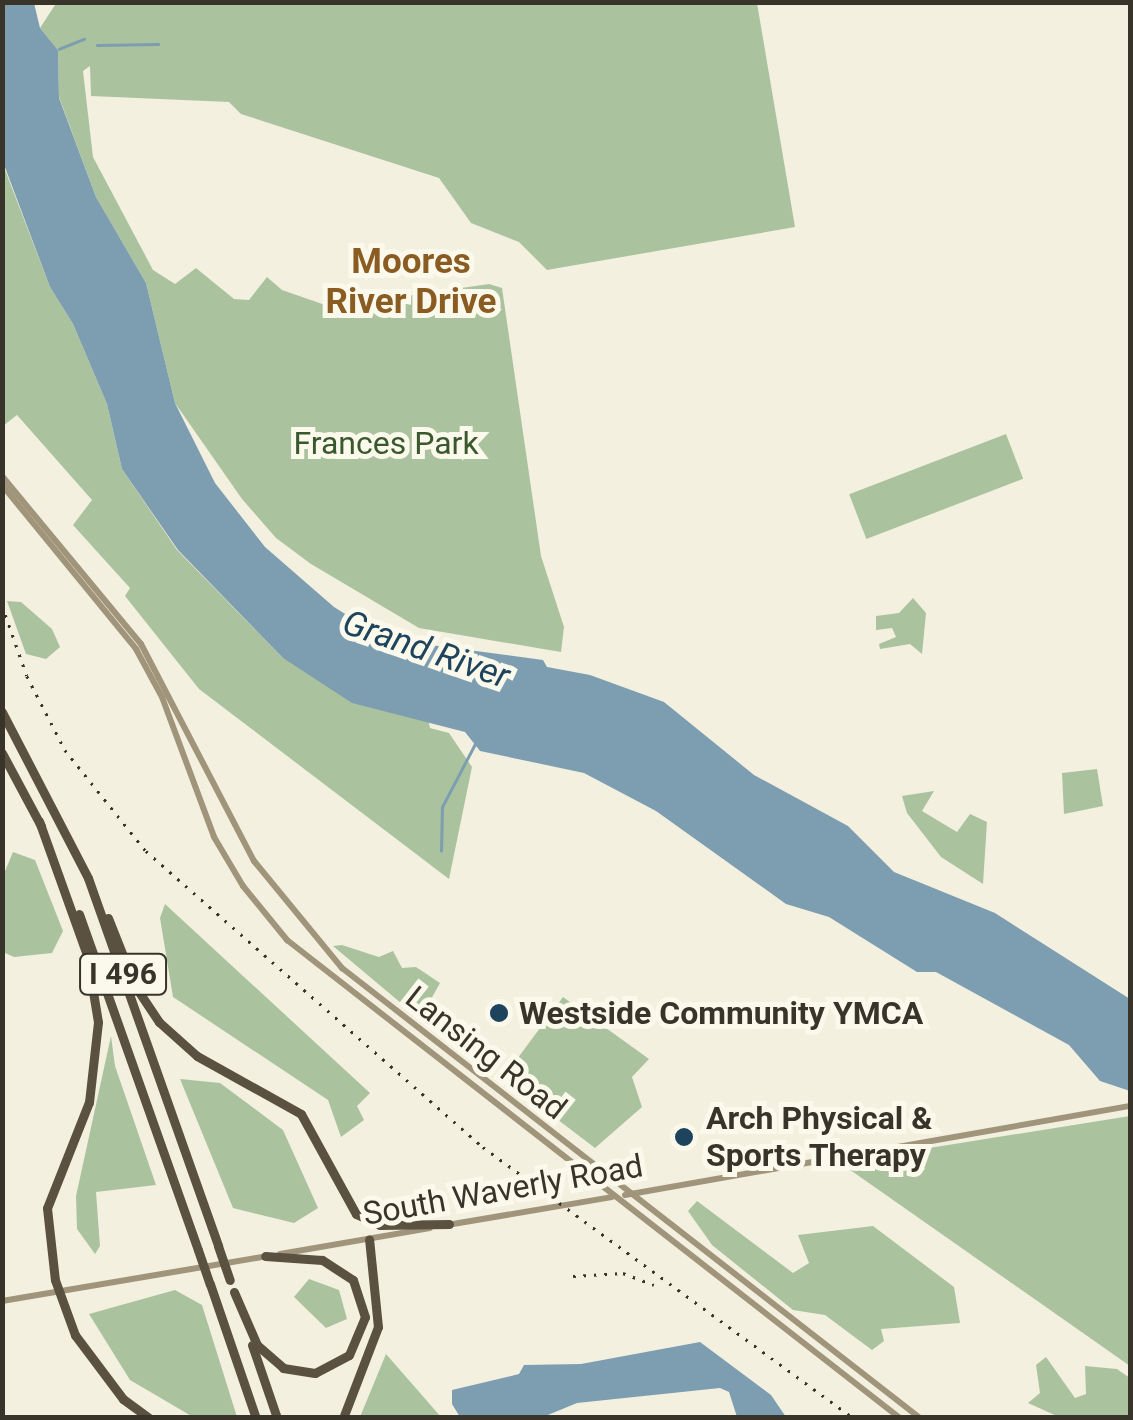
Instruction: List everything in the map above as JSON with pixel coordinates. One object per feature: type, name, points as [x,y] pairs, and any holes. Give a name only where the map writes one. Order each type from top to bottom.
[{"type":"highway","name":"I 496","points":[[2,712],[88,878],[277,1418]]},
{"type":"highway","name":"I 496","points":[[2,754],[39,822],[89,939],[256,1418]]},
{"type":"highway","points":[[39,822],[90,966],[98,1022],[92,1093],[47,1208],[58,1292],[92,1358],[123,1399],[149,1418]]},
{"type":"highway","points":[[88,878],[136,986],[159,1022],[196,1056],[301,1114],[356,1214],[380,1225],[449,1224]]},
{"type":"highway","points":[[343,1418],[378,1327],[368,1238]]},
{"type":"highway","points":[[234,1292],[257,1346],[283,1368],[315,1373],[349,1356],[365,1317],[353,1280],[322,1260],[265,1256]]},
{"type":"main road","points":[[2,476],[129,633]]},
{"type":"main road","points":[[2,485],[129,633]]},
{"type":"main road","name":"Lansing Road","points":[[129,633],[174,701],[244,845],[299,922],[373,996],[626,1195],[920,1418]]},
{"type":"main road","name":"Lansing Road","points":[[129,633],[162,697],[220,848],[270,923],[314,965],[900,1418]]},
{"type":"main road","name":"South Waverly Road","points":[[2,1301],[1130,1106]]},
{"type":"green space","name":"Frances Park","points":[[57,2],[757,3],[795,227],[547,270],[519,242],[471,223],[439,178],[241,114],[229,102],[91,96],[90,66],[83,71],[93,157],[153,270],[175,284],[196,268],[234,299],[249,300],[267,277],[282,290],[331,307],[489,284],[502,288],[541,556],[564,627],[561,652],[419,628],[311,564],[276,538],[242,499],[175,403],[146,283],[96,197],[59,97],[58,50],[40,28]]},
{"type":"green space","points":[[2,162],[50,287],[73,324],[107,404],[122,469],[177,550],[283,658],[394,710],[428,719],[430,728],[449,733],[472,767],[449,879],[199,689],[125,596],[130,588],[73,525],[92,500],[17,415],[3,426]]},
{"type":"green space","points":[[1006,434],[1023,479],[866,539],[849,494]]},
{"type":"green space","points":[[913,598],[926,613],[922,654],[910,644],[880,649],[879,644],[896,637],[892,628],[876,630],[876,616],[899,613]]},
{"type":"green space","points":[[7,601],[21,602],[52,629],[60,647],[46,659],[26,654]]},
{"type":"green space","points":[[1097,769],[1103,806],[1064,814],[1062,773]]},
{"type":"green space","points":[[934,791],[922,811],[957,832],[970,814],[987,822],[983,884],[941,857],[907,813],[902,796]]},
{"type":"green space","points":[[13,852],[35,860],[63,931],[52,953],[14,957],[3,952],[3,876]]},
{"type":"green space","points":[[165,904],[370,1093],[357,1106],[364,1120],[341,1137],[328,1100],[173,997],[160,918]]},
{"type":"green space","points":[[342,945],[379,957],[393,951],[402,968],[416,967],[440,983],[420,1019],[333,946]]},
{"type":"green space","points":[[563,997],[649,1059],[632,1077],[642,1107],[595,1148],[503,1078]]},
{"type":"green space","points":[[111,1036],[115,1066],[156,1185],[96,1192],[100,1246],[95,1254],[77,1229],[76,1196]]},
{"type":"green space","points":[[180,1079],[220,1083],[283,1130],[318,1208],[294,1223],[233,1208]]},
{"type":"green space","points":[[1130,1116],[1130,1366],[846,1167],[848,1161]]},
{"type":"green space","points":[[697,1201],[793,1273],[809,1263],[798,1235],[873,1226],[954,1287],[960,1323],[881,1329],[884,1341],[872,1350],[825,1315],[793,1310],[712,1245],[688,1211]]},
{"type":"green space","points":[[309,1279],[339,1290],[347,1319],[326,1328],[294,1297]]},
{"type":"green space","points":[[175,1290],[202,1305],[237,1417],[193,1417],[130,1380],[89,1314]]},
{"type":"green space","points":[[386,1354],[441,1417],[360,1417]]},
{"type":"green space","points":[[1046,1357],[1075,1398],[1086,1394],[1085,1366],[1117,1369],[1130,1378],[1130,1417],[1059,1417],[1028,1403],[1040,1393],[1036,1365]]},
{"type":"water","name":"Grand River","points":[[2,3],[34,3],[40,28],[58,50],[59,98],[96,197],[146,283],[175,403],[215,483],[265,547],[334,607],[385,639],[543,660],[547,667],[590,675],[664,702],[754,775],[848,826],[894,872],[995,913],[1130,999],[1130,1091],[1100,1081],[1069,1045],[936,972],[917,972],[829,917],[786,904],[656,811],[584,773],[480,751],[465,732],[352,703],[283,658],[178,550],[122,469],[107,404],[73,324],[50,287],[3,162]]},
{"type":"water","points":[[700,1342],[771,1395],[786,1417],[737,1417],[729,1392],[720,1388],[577,1403],[543,1417],[460,1417],[452,1404],[452,1390],[519,1374],[524,1365],[581,1364]]},
{"type":"waterway","points":[[59,49],[84,39]]},
{"type":"waterway","points":[[97,45],[158,44]]},
{"type":"waterway","points":[[441,851],[442,807],[476,742]]},
{"type":"railway","points":[[2,605],[27,676],[65,750],[146,851],[483,1147],[853,1418]]},
{"type":"railway","points":[[573,1276],[623,1273],[654,1285]]},
{"type":"place","name":"Westside Community YMCA","points":[[499,1013]]},
{"type":"place","name":"Arch Physical & Sports Therapy","points":[[684,1137]]},
{"type":"district","name":"Moores River Drive","points":[[411,282]]}]
